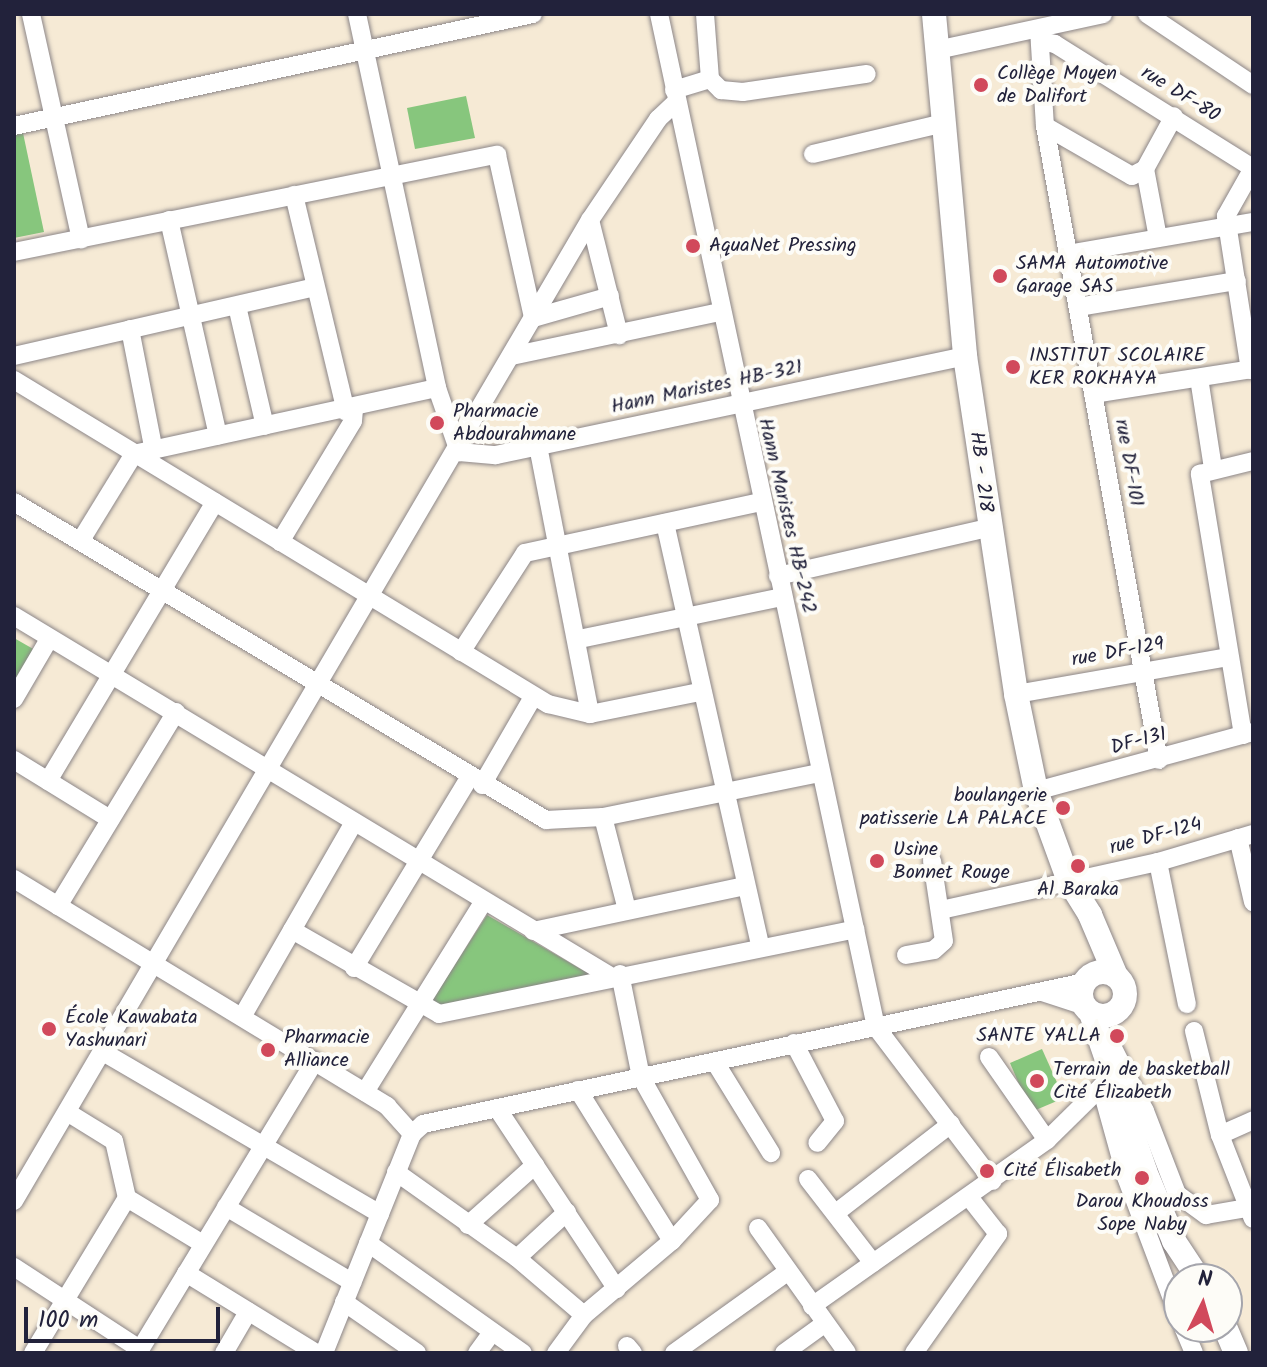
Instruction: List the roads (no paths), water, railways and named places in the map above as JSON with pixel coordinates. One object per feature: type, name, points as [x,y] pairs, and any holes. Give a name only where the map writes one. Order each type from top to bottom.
[{"type":"main road","name":"HB - 218","points":[[934,14],[965,356],[987,528],[1016,694],[1036,791],[1069,881],[1090,915],[1116,976]]},
{"type":"main road","points":[[1090,915],[1088,1010],[1145,1171],[1174,1241],[1188,1263]]},
{"type":"main road","points":[[1088,979],[1116,976],[1125,999],[1116,1013],[1108,1069]]},
{"type":"main road","points":[[1088,1010],[1116,1013]]},
{"type":"street","points":[[31,14],[81,240]]},
{"type":"street","points":[[357,14],[437,388],[459,452]]},
{"type":"street","points":[[14,126],[533,14]]},
{"type":"street","name":"Hann Maristes HB-242","points":[[659,14],[739,404],[876,1027]]},
{"type":"street","points":[[705,14],[710,79],[721,90],[743,92],[867,74]]},
{"type":"street","points":[[937,50],[1039,35],[1076,17],[1103,14]]},
{"type":"street","points":[[1147,14],[1253,85]]},
{"type":"street","name":"rue DF-80","points":[[1039,35],[1174,116],[1253,168]]},
{"type":"street","name":"rue DF-101","points":[[1039,35],[1045,126],[1159,760]]},
{"type":"street","points":[[14,1201],[20,1177],[67,1112],[103,1052],[459,452],[590,220],[675,96],[710,79]]},
{"type":"street","points":[[1158,238],[1145,169],[1174,116]]},
{"type":"street","points":[[813,154],[944,123]]},
{"type":"street","points":[[1045,126],[1127,175],[1145,169]]},
{"type":"street","points":[[14,252],[497,155],[533,318]]},
{"type":"street","points":[[1093,394],[1251,369],[1226,218],[1253,168]]},
{"type":"street","points":[[280,542],[353,421],[315,287],[294,195]]},
{"type":"street","points":[[1067,254],[1158,238],[1226,218],[1253,222]]},
{"type":"street","points":[[169,220],[188,316],[218,436]]},
{"type":"street","points":[[590,220],[619,335]]},
{"type":"street","points":[[1078,307],[1237,281]]},
{"type":"street","points":[[14,356],[315,287]]},
{"type":"street","points":[[533,318],[610,296]]},
{"type":"street","points":[[237,306],[265,426]]},
{"type":"street","points":[[511,356],[720,312]]},
{"type":"street","points":[[130,329],[154,451]]},
{"type":"street","name":"Hann Maristes HB-321","points":[[459,452],[478,457],[538,446],[965,356]]},
{"type":"street","points":[[1199,378],[1213,468]]},
{"type":"street","points":[[14,380],[533,697],[569,712],[590,714],[699,692]]},
{"type":"street","points":[[81,540],[134,454],[350,411],[437,388]]},
{"type":"street","points":[[538,446],[561,545],[590,714]]},
{"type":"street","points":[[1248,733],[1229,657],[1200,476],[1203,469],[1253,461]]},
{"type":"street","points":[[14,502],[476,782],[546,820],[603,817],[819,773]]},
{"type":"street","points":[[48,781],[215,502]]},
{"type":"street","points":[[461,652],[519,559],[530,550],[761,502]]},
{"type":"street","points":[[665,523],[699,692],[760,946]]},
{"type":"street","points":[[778,576],[987,528]]},
{"type":"street","points":[[579,639],[782,597]]},
{"type":"street","points":[[15,619],[176,712],[533,931],[615,975],[641,1077],[711,1197],[707,1208],[672,1241],[584,1315],[556,1353]]},
{"type":"street","points":[[14,699],[49,639]]},
{"type":"street","name":"rue DF-129","points":[[1016,694],[1229,657]]},
{"type":"street","points":[[354,968],[419,861],[533,697]]},
{"type":"street","points":[[58,906],[176,712]]},
{"type":"street","name":"DF-131","points":[[1036,791],[1159,760],[1248,733]]},
{"type":"street","points":[[14,760],[110,819]]},
{"type":"street","points":[[603,817],[627,910]]},
{"type":"street","points":[[242,1017],[354,822]]},
{"type":"street","points":[[1245,836],[1253,902]]},
{"type":"street","name":"rue DF-124","points":[[941,910],[1158,862],[1245,836]]},
{"type":"street","points":[[906,955],[942,945],[941,910],[932,861]]},
{"type":"street","points":[[1158,862],[1187,1004]]},
{"type":"street","points":[[14,879],[365,1092],[394,1111],[412,1134]]},
{"type":"street","points":[[533,931],[744,886]]},
{"type":"street","points":[[365,1092],[484,901]]},
{"type":"street","points":[[292,930],[433,1014],[855,929]]},
{"type":"street","points":[[324,1353],[412,1134],[430,1121],[1042,992],[1088,979]]},
{"type":"street","points":[[1042,992],[1088,1010]]},
{"type":"street","points":[[876,1027],[993,1181]]},
{"type":"street","points":[[1108,1069],[1145,1111],[1177,1194],[1206,1215],[1252,1211],[1220,1135],[1194,1031]]},
{"type":"street","points":[[794,1043],[835,1121],[817,1143]]},
{"type":"street","points":[[103,1052],[380,1214]]},
{"type":"street","points":[[989,1057],[1047,1140]]},
{"type":"street","points":[[14,1267],[139,1351],[315,1061]]},
{"type":"street","points":[[715,1062],[771,1153]]},
{"type":"street","points":[[812,1306],[1047,1140],[1108,1069]]},
{"type":"street","points":[[1108,1069],[1126,1177],[1163,1275]]},
{"type":"street","points":[[578,1090],[672,1241]]},
{"type":"street","points":[[497,1108],[617,1289]]},
{"type":"street","points":[[33,1353],[127,1198],[114,1141],[67,1112]]},
{"type":"street","points":[[1220,1135],[1253,1120]]},
{"type":"street","points":[[837,1212],[951,1124]]},
{"type":"street","points":[[468,1225],[535,1165]]},
{"type":"street","points":[[396,1172],[517,1258],[584,1315]]},
{"type":"street","points":[[808,1179],[837,1212],[873,1263]]},
{"type":"street","points":[[914,1353],[998,1234],[969,1197]]},
{"type":"street","points":[[127,1198],[203,1244]]},
{"type":"street","points":[[226,1207],[352,1282]]},
{"type":"street","points":[[517,1258],[567,1212]]},
{"type":"street","points":[[758,1228],[847,1353]]},
{"type":"street","points":[[368,1243],[523,1353]]},
{"type":"street","points":[[674,1353],[787,1272]]},
{"type":"street","points":[[186,1273],[316,1353]]},
{"type":"street","points":[[344,1302],[417,1353]]},
{"type":"street","points":[[224,1353],[248,1312]]},
{"type":"street","points":[[784,1353],[824,1324]]},
{"type":"street","points":[[477,1353],[492,1332]]},
{"type":"place","name":"Collège Moyen de Dalifort","points":[[981,85]]},
{"type":"place","name":"AquaNet Pressing","points":[[693,246]]},
{"type":"place","name":"SAMA Automotive Garage SAS","points":[[1000,276]]},
{"type":"place","name":"INSTITUT SCOLAIRE KER ROKHAYA","points":[[1013,367]]},
{"type":"place","name":"Pharmacie Abdourahmane","points":[[437,423]]},
{"type":"place","name":"boulangerie patisserie LA PALACE","points":[[1063,808]]},
{"type":"place","name":"Usine Bonnet Rouge","points":[[877,861]]},
{"type":"place","name":"Al Baraka","points":[[1078,866]]},
{"type":"place","name":"École Kawabata Yashunari","points":[[49,1029]]},
{"type":"place","name":"SANTE YALLA","points":[[1117,1036]]},
{"type":"place","name":"Pharmacie Alliance","points":[[268,1050]]},
{"type":"place","name":"Terrain de basketball Cité Élizabeth","points":[[1037,1081]]},
{"type":"place","name":"Cité Élisabeth","points":[[987,1171]]},
{"type":"place","name":"Darou Khoudoss Sope Naby","points":[[1142,1178]]}]
